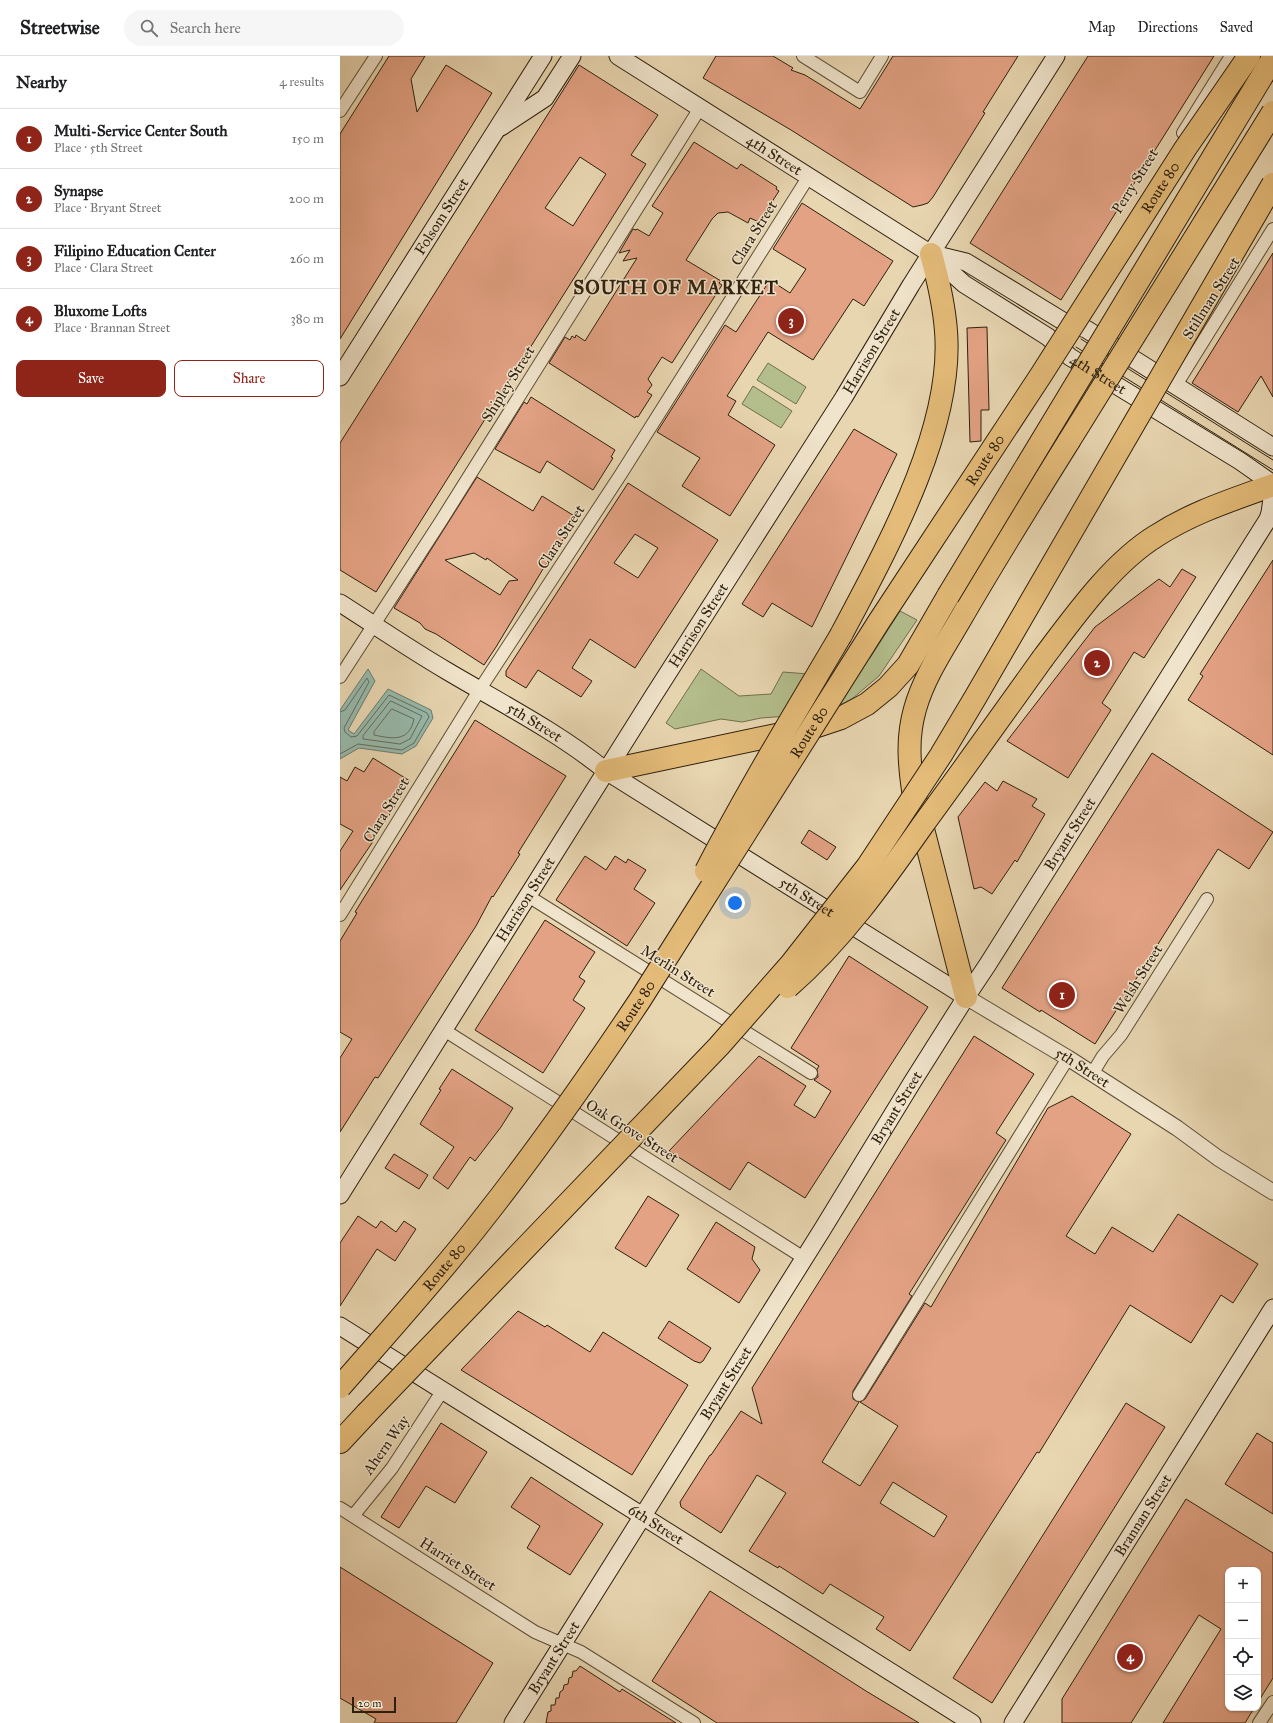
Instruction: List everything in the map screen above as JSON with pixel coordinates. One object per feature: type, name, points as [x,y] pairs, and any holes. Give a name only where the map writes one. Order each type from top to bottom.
[{"type":"highway","name":"Route 80","points":[[340,1387],[441,1271],[482,1220],[562,1114],[640,1000],[878,623],[1041,375],[1185,149],[1249,56]]},
{"type":"highway","points":[[606,771],[814,728],[841,718],[888,687],[908,665],[948,596],[1273,58]]},
{"type":"highway","points":[[966,997],[913,790],[909,763],[909,736],[915,709],[927,677],[967,607],[1183,255],[1273,112]]},
{"type":"highway","points":[[340,1442],[755,1007],[828,918],[871,861],[941,755],[1273,184]]},
{"type":"highway","points":[[640,1000],[731,822],[841,635],[863,594],[901,515],[929,446],[938,416],[944,387],[946,359],[946,332],[941,291],[931,254]]},
{"type":"highway","points":[[719,1046],[793,982],[825,950],[855,916],[897,862],[1074,617],[1104,582],[1132,554],[1155,536],[1207,508],[1273,485]]},
{"type":"main road","name":"Folsom Street","points":[[340,377],[543,56]]},
{"type":"main road","points":[[496,130],[545,98],[572,56]]},
{"type":"main road","name":"4th Street","points":[[618,56],[931,254],[964,284],[1048,337],[1070,357],[1240,461],[1273,485]]},
{"type":"main road","name":"Harrison Street","points":[[340,1195],[606,771],[844,397],[931,254],[1056,56]]},
{"type":"main road","name":"4th Street","points":[[931,254],[966,262],[1066,323],[1086,329],[1273,447]]},
{"type":"main road","name":"Bryant Street","points":[[513,1723],[966,997],[1268,519],[1273,490]]},
{"type":"main road","name":"5th Street","points":[[340,603],[447,671],[480,689],[584,753],[606,771],[966,997]]},
{"type":"main road","name":"Brannan Street","points":[[1013,1723],[1273,1308]]},
{"type":"main road","name":"6th Street","points":[[340,1326],[972,1723]]},
{"type":"street","points":[[340,111],[376,56]]},
{"type":"street","points":[[803,56],[860,92],[882,56]]},
{"type":"street","name":"Perry Street","points":[[1066,323],[1231,56]]},
{"type":"street","name":"Shipley Street","points":[[340,677],[457,495],[700,108]]},
{"type":"street","name":"Clara Street","points":[[340,915],[480,689],[621,474],[809,176]]},
{"type":"street","name":"Stillman Street","points":[[1176,385],[1273,229]]},
{"type":"street","name":"Merlin Street","points":[[528,896],[811,1073]]},
{"type":"street","name":"Welsh Street","points":[[1092,1074],[1103,1056],[1121,1035],[1207,899]]},
{"type":"street","name":"5th Street","points":[[966,997],[1068,1058],[1177,1128],[1218,1158],[1273,1192]]},
{"type":"street","name":"Oak Grove Street","points":[[444,1030],[804,1258]]},
{"type":"street","points":[[859,1395],[1068,1058]]},
{"type":"street","name":"Ahern Way","points":[[353,1516],[392,1468],[443,1390]]},
{"type":"street","name":"Harriet Street","points":[[340,1508],[535,1632],[581,1652],[694,1723]]},
{"type":"street","points":[[1259,1723],[1273,1702]]},
{"type":"green space","points":[[768,363],[806,387],[796,404],[757,380]]},
{"type":"green space","points":[[753,386],[792,411],[781,428],[742,404]]},
{"type":"green space","points":[[900,611],[917,620],[879,676],[853,698],[844,703],[816,714],[761,718],[742,722],[721,719],[675,729],[666,723],[701,669],[739,696],[771,694],[783,672],[822,675],[870,658]]},
{"type":"water","points":[[368,669],[375,681],[348,730],[354,734],[388,689],[431,710],[433,718],[416,746],[402,754],[359,748],[340,759],[340,710]]},
{"type":"building","points":[[389,56],[425,56],[411,79],[417,112],[446,65],[492,93],[340,339],[340,134]]},
{"type":"building","points":[[716,56],[773,56],[793,68],[791,70],[805,75],[860,109],[893,56],[1018,56],[933,197],[928,203],[913,207],[791,130],[703,78]]},
{"type":"building","points":[[1088,56],[1214,56],[1061,300],[970,243]]},
{"type":"building","points":[[579,65],[658,115],[631,155],[646,164],[376,592],[340,570],[340,443]],"holes":[[[580,157],[606,174],[573,226],[545,208]]]},
{"type":"building","points":[[694,142],[737,169],[741,164],[777,187],[776,189],[779,191],[759,222],[750,218],[748,223],[728,212],[718,213],[712,219],[686,260],[721,281],[719,283],[722,285],[672,363],[662,357],[648,379],[652,385],[647,392],[652,395],[638,417],[636,416],[635,418],[549,363],[565,337],[570,340],[572,336],[575,338],[576,335],[585,341],[637,258],[623,261],[630,250],[619,253],[633,229],[637,229],[649,236],[663,213],[652,206]]},
{"type":"building","points":[[802,203],[893,261],[864,306],[853,299],[813,360],[768,332],[727,396],[736,401],[728,415],[775,445],[730,516],[682,486],[700,458],[657,432],[725,325],[736,332],[770,280],[790,293],[806,269],[773,249]]},
{"type":"building","points":[[1273,253],[1273,397],[1261,376],[1238,412],[1192,383]]},
{"type":"building","points":[[987,327],[989,410],[981,410],[981,441],[970,442],[967,328]]},
{"type":"building","points":[[531,397],[615,450],[611,457],[613,458],[593,490],[547,461],[540,473],[495,449],[524,402],[527,404]]},
{"type":"building","points":[[854,429],[897,454],[812,627],[772,603],[763,617],[742,604]]},
{"type":"building","points":[[477,477],[533,511],[542,496],[576,517],[556,552],[555,551],[543,569],[484,665],[436,634],[425,629],[420,623],[394,608]],"holes":[[[474,553],[486,560],[487,558],[518,580],[509,581],[500,595],[445,560]]]},
{"type":"building","points":[[628,483],[718,540],[635,668],[590,639],[572,668],[592,681],[581,697],[538,670],[526,688],[506,676],[506,671]],"holes":[[[635,534],[658,548],[638,578],[614,563]]]},
{"type":"building","points":[[1273,560],[1273,755],[1188,700],[1203,676],[1200,674]]},
{"type":"building","points":[[1182,569],[1196,577],[1144,658],[1134,652],[1102,703],[1111,710],[1068,778],[1007,741],[1095,627],[1159,579],[1170,587]]},
{"type":"building","points":[[475,720],[566,776],[518,853],[520,854],[493,897],[492,896],[476,926],[378,1078],[375,1077],[340,1132],[340,1058],[352,1039],[340,1032],[340,941],[357,913],[355,912]]},
{"type":"building","points":[[1152,753],[1273,832],[1249,869],[1218,849],[1095,1044],[1041,1010],[1040,1012],[1002,988]]},
{"type":"building","points":[[373,758],[410,781],[372,843],[340,890],[340,851],[353,831],[340,824],[340,777],[347,781],[355,767],[364,772]]},
{"type":"building","points":[[1003,781],[1037,799],[1032,806],[1045,814],[1017,862],[1015,860],[992,894],[981,887],[974,889],[958,817],[985,782],[997,791]]},
{"type":"building","points":[[809,830],[836,847],[827,860],[801,843]]},
{"type":"building","points":[[585,856],[606,870],[615,856],[626,863],[628,859],[646,870],[634,889],[655,903],[627,946],[556,900]]},
{"type":"building","points":[[545,920],[595,952],[579,977],[585,981],[573,1000],[585,1008],[543,1073],[475,1030]]},
{"type":"building","points":[[849,956],[928,1007],[805,1198],[748,1162],[730,1190],[669,1151],[759,1056],[806,1086],[794,1105],[815,1118],[831,1091],[814,1080],[818,1077],[817,1069],[819,1066],[791,1048]]},
{"type":"building","points":[[974,1036],[1034,1074],[996,1133],[1006,1140],[909,1294],[912,1296],[853,1391],[853,1399],[859,1402],[822,1462],[860,1486],[898,1426],[860,1402],[865,1399],[925,1303],[931,1307],[1048,1108],[1072,1096],[1131,1134],[1066,1236],[1095,1254],[1112,1227],[1153,1252],[1178,1214],[1258,1264],[1233,1303],[1221,1295],[1191,1343],[1130,1305],[1039,1453],[1037,1452],[910,1651],[876,1629],[884,1617],[830,1584],[823,1594],[779,1566],[778,1568],[749,1551],[786,1493],[757,1475],[721,1533],[681,1507],[680,1502],[710,1455],[741,1411],[762,1424],[752,1388]],"holes":[[[893,1482],[947,1516],[934,1537],[880,1503]]]},
{"type":"building","points":[[452,1069],[513,1108],[501,1127],[475,1161],[470,1157],[448,1189],[433,1178],[454,1147],[420,1124]]},
{"type":"building","points":[[394,1154],[428,1175],[419,1189],[385,1168]]},
{"type":"building","points":[[648,1196],[679,1215],[646,1267],[615,1248]]},
{"type":"building","points":[[358,1216],[376,1228],[381,1221],[396,1232],[404,1221],[416,1229],[395,1261],[377,1249],[340,1306],[340,1243]]},
{"type":"building","points":[[716,1222],[755,1247],[752,1259],[760,1270],[739,1303],[687,1269]]},
{"type":"building","points":[[518,1311],[545,1327],[547,1325],[590,1352],[603,1332],[688,1385],[632,1475],[461,1370]]},
{"type":"building","points":[[669,1321],[711,1348],[703,1361],[700,1363],[694,1361],[658,1338]]},
{"type":"building","points":[[1126,1403],[1165,1427],[992,1703],[953,1678]]},
{"type":"building","points":[[441,1423],[487,1452],[455,1503],[426,1486],[399,1528],[381,1517]]},
{"type":"building","points":[[1257,1433],[1273,1443],[1273,1514],[1225,1484]]},
{"type":"building","points":[[531,1477],[603,1524],[570,1575],[527,1548],[540,1526],[511,1507]]},
{"type":"building","points":[[1186,1499],[1273,1553],[1273,1678],[1261,1697],[1261,1567],[1225,1567],[1225,1711],[1252,1711],[1245,1723],[1163,1723],[1221,1629],[1199,1615],[1131,1723],[1062,1723],[1062,1699]]},
{"type":"building","points":[[340,1567],[493,1663],[456,1723],[374,1723],[376,1719],[340,1698]]},
{"type":"building","points":[[710,1591],[866,1691],[919,1723],[717,1723],[652,1681]]},
{"type":"building","points":[[580,1666],[620,1692],[622,1689],[676,1723],[546,1723],[548,1712],[551,1711],[551,1705],[555,1705],[556,1698],[559,1698],[560,1692],[563,1690],[564,1685],[568,1684],[569,1678],[572,1677],[573,1671],[576,1671]]},
{"type":"tram line","points":[[1081,339],[1273,460]]},
{"type":"tram line","points":[[1076,347],[1273,470]]},
{"type":"place","name":"Filipino Education Center","points":[[791,321]]},
{"type":"place","name":"Synapse","points":[[1097,663]]},
{"type":"place","name":"Multi-Service Center South","points":[[1062,995]]},
{"type":"place","name":"Bluxome Lofts","points":[[1130,1657]]},
{"type":"district","name":"SOUTH OF MARKET","points":[[676,287]]}]
